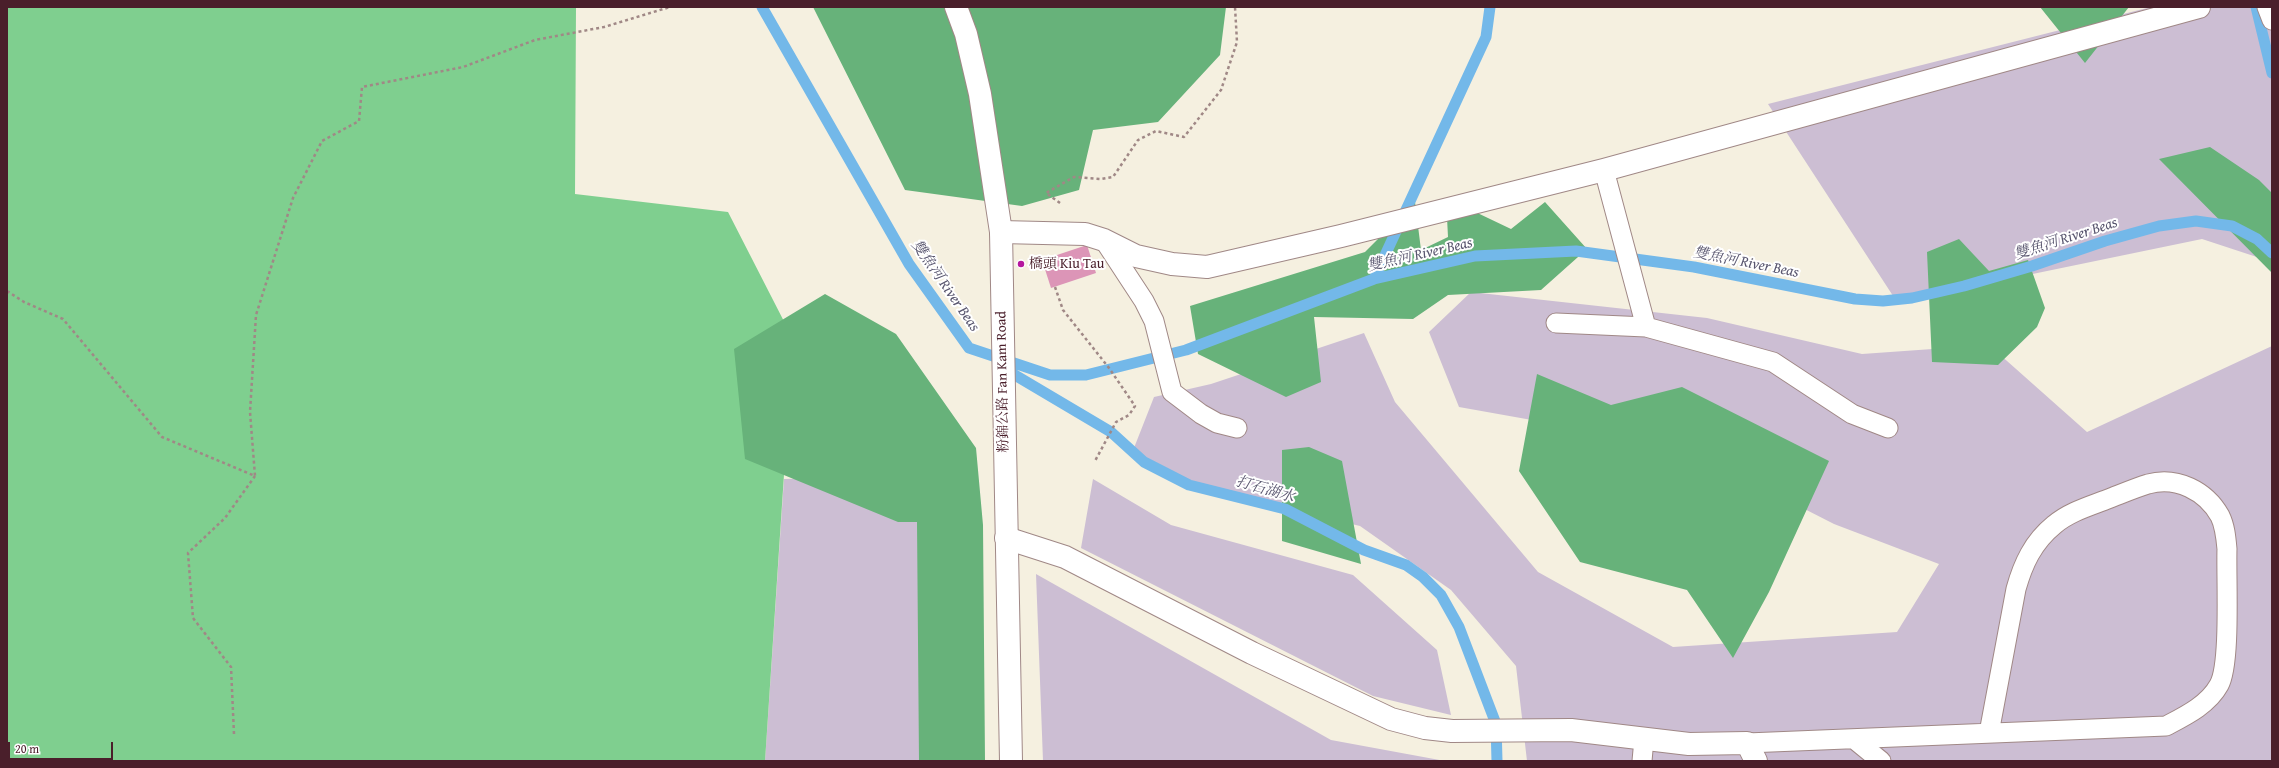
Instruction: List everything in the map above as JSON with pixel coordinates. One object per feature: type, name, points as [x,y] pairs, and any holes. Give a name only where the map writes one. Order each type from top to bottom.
[{"type":"street","name":"粉錦公路 Fan Kam Road","points":[[956,7],[966,34],[980,94],[1000,232],[1011,761]]},
{"type":"street","points":[[1000,232],[1085,234],[1104,240],[1136,256],[1172,264],[1207,267],[1341,236],[1604,170],[2198,7]]},
{"type":"street","points":[[1006,538],[1065,557],[1252,654],[1391,719],[1425,728],[1452,731],[1571,730],[1752,752]]},
{"type":"lane","points":[[2267,7],[2272,20]]},
{"type":"lane","points":[[1604,170],[1646,327]]},
{"type":"lane","points":[[1104,240],[1151,314],[1172,392],[1201,414],[1217,423],[1237,428]]},
{"type":"lane","points":[[1556,323],[1646,327],[1773,362],[1852,414],[1888,428]]},
{"type":"lane","points":[[1752,752],[1854,739],[2166,726],[2196,710],[2219,685],[2225,663],[2227,549],[2225,532],[2220,517],[2211,504],[2200,493],[2185,485],[2169,482],[2149,484],[2069,514],[2040,538],[2029,554],[2021,570],[2016,589],[1989,733]]},
{"type":"lane","points":[[1642,761],[1644,739]]},
{"type":"lane","points":[[1854,739],[1881,761]]},
{"type":"path","points":[[234,734],[231,667],[193,618],[188,553],[224,518],[255,476],[250,412],[256,315],[293,198],[322,141],[358,121],[362,87],[463,67],[535,40],[604,27],[670,7]]},
{"type":"path","points":[[1063,205],[1046,193],[1074,177],[1113,177],[1138,140],[1156,131],[1184,136],[1221,90],[1237,42],[1235,7]]},
{"type":"path","points":[[1056,287],[1063,310],[1109,368],[1135,406],[1129,415],[1116,422],[1095,461]]},
{"type":"path","points":[[7,291],[24,302],[63,319],[162,437],[255,476]]},
{"type":"shaded area","points":[[2151,7],[2272,7],[2272,262],[2202,239],[1897,302],[1768,104]]},
{"type":"shaded area","points":[[1471,292],[1707,318],[1862,354],[1989,345],[2087,432],[2272,346],[2272,761],[1527,761],[1516,666],[1451,590],[1360,526],[1193,486],[1132,453],[1154,397],[1211,384],[1364,333],[1395,402],[1538,572],[1673,647],[1897,632],[1939,564],[1834,524],[1683,447],[1459,407],[1429,332]]},
{"type":"shaded area","points":[[967,474],[974,761],[765,761],[784,479]]},
{"type":"shaded area","points":[[1093,479],[1171,525],[1353,575],[1437,650],[1451,715],[1373,696],[1081,548]]},
{"type":"shaded area","points":[[1036,574],[1331,740],[1445,761],[1043,761]]},
{"type":"green space","points":[[7,7],[576,7],[575,194],[728,212],[793,339],[765,761],[7,761]]},
{"type":"green space","points":[[813,7],[1226,7],[1220,55],[1158,122],[1093,130],[1079,190],[1022,206],[905,190]]},
{"type":"green space","points":[[2040,7],[2129,7],[2085,63]]},
{"type":"green space","points":[[2210,147],[2259,180],[2272,193],[2272,273],[2159,159]]},
{"type":"green space","points":[[1446,198],[1511,229],[1545,202],[1587,249],[1541,290],[1448,295],[1413,319],[1314,317],[1321,382],[1286,397],[1198,354],[1190,306],[1365,252],[1415,202],[1421,250],[1448,237]]},
{"type":"green space","points":[[1959,239],[1989,271],[2028,260],[2045,308],[2037,327],[1998,365],[1932,362],[1927,252]]},
{"type":"green space","points":[[825,294],[896,334],[976,448],[983,525],[985,761],[919,761],[917,522],[898,522],[745,459],[734,349]]},
{"type":"green space","points":[[1537,374],[1611,405],[1682,387],[1829,461],[1769,592],[1733,658],[1687,590],[1580,562],[1519,471]]},
{"type":"green space","points":[[1309,447],[1342,461],[1361,564],[1282,541],[1282,450]]},
{"type":"building","points":[[1087,245],[1096,273],[1051,288],[1042,260]]},
{"type":"waterway","name":"雙魚河 River Beas","points":[[762,7],[909,264],[969,348],[1050,375],[1086,375],[1186,350],[1374,279],[1475,256],[1576,251],[1694,267],[1855,299],[1883,301],[1912,298],[1964,286],[2032,266],[2105,241],[2159,226],[2196,221],[2232,226],[2257,239],[2272,253]]},
{"type":"waterway","points":[[1374,279],[1486,37],[1490,7]]},
{"type":"waterway","points":[[2256,7],[2272,73]]},
{"type":"waterway","name":"打石湖水","points":[[1003,368],[1111,432],[1144,462],[1189,485],[1285,509],[1364,550],[1406,565],[1423,577],[1441,595],[1459,627],[1496,724],[1497,761]]},
{"type":"place","name":"橋頭 Kiu Tau","points":[[1021,264]]}]
